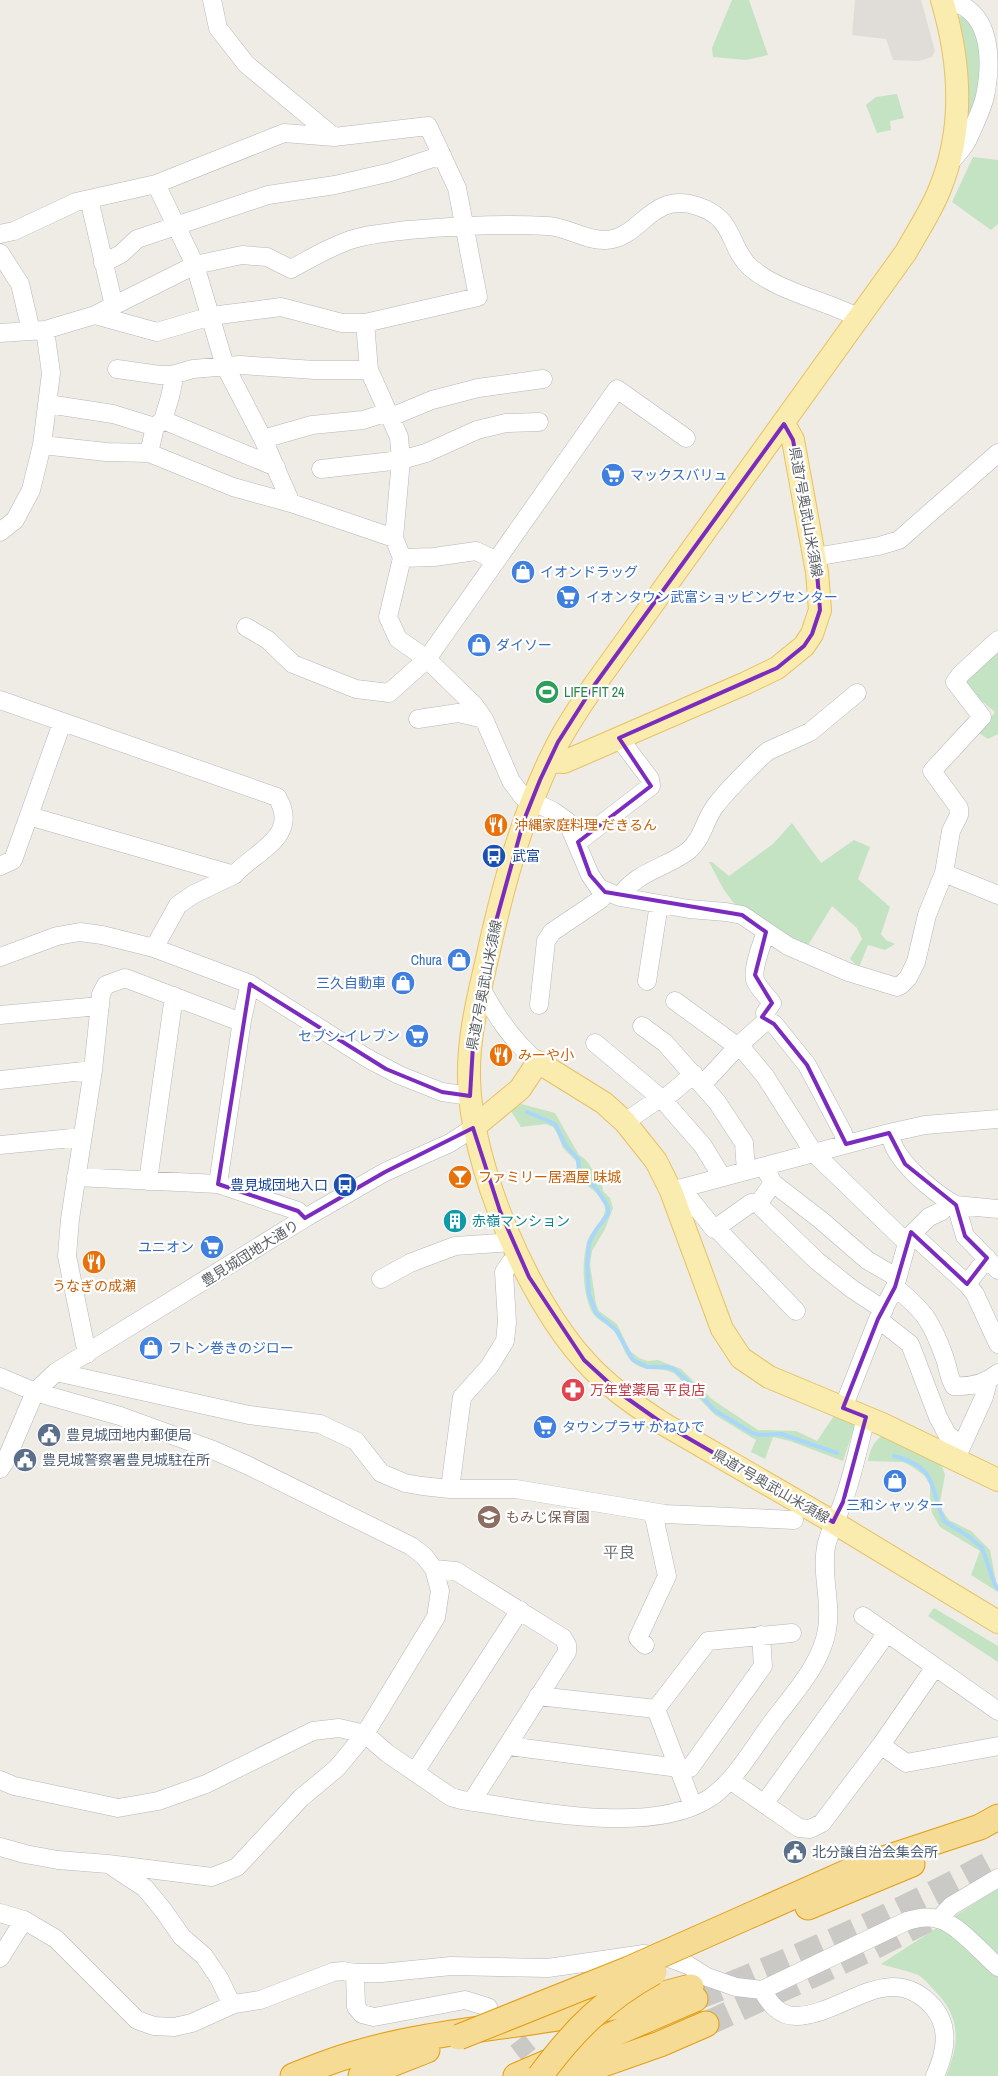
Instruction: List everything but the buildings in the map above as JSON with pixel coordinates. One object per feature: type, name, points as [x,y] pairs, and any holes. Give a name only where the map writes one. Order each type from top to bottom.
[{"type":"highway","points":[[540,2076],[560,2048],[613,1997],[672,1963],[859,1867],[980,1827],[998,1817]]},
{"type":"highway","points":[[361,2076],[629,1969],[998,1830]]},
{"type":"highway","points":[[293,2076],[330,2062],[374,2049],[437,2036],[579,2014],[694,1993],[516,2076]]},
{"type":"highway","points":[[569,2076],[660,2044],[706,2024]]},
{"type":"highway","points":[[386,2076],[416,2058],[459,2037]]},
{"type":"highway","points":[[609,2076],[660,2044]]},
{"type":"main road","name":"県道7号奥武山米須線","points":[[942,0],[953,43],[959,94],[954,146],[939,190],[906,252],[593,687],[558,742],[531,801],[504,889],[481,988],[470,1052],[470,1096],[473,1128],[488,1178],[517,1250],[556,1323],[584,1360],[604,1381],[662,1423],[833,1522],[998,1622]]},
{"type":"main road","name":"県道7号奥武山米須線","points":[[549,761],[564,762],[746,683],[777,668],[792,658],[804,646],[812,634],[820,610],[815,558],[793,440],[784,424]]},
{"type":"main road","points":[[473,1128],[520,1089],[538,1062],[604,1103],[625,1122],[676,1190],[722,1329],[741,1358],[769,1378],[874,1421],[958,1452],[998,1480]]},
{"type":"street","points":[[212,0],[218,28],[246,64],[334,137]]},
{"type":"street","points":[[946,0],[961,5],[970,11],[983,31],[989,58],[991,96],[967,141],[948,166]]},
{"type":"street","points":[[0,234],[14,231],[76,202],[156,184],[284,133],[334,137],[428,126],[457,188],[478,298],[365,323],[342,323],[282,307],[211,316],[157,332],[95,315]]},
{"type":"street","points":[[102,263],[121,254],[137,239],[176,228],[268,196],[391,172],[442,155]]},
{"type":"street","points":[[156,184],[195,265],[225,366],[263,439],[291,502]]},
{"type":"street","points":[[89,200],[102,263],[114,306]]},
{"type":"street","points":[[0,333],[38,331],[95,315],[195,265],[242,255],[267,257],[291,269],[346,241],[382,233],[463,225],[550,226],[588,239],[608,240],[616,238],[632,228],[661,206],[676,203],[700,206],[722,222],[728,228],[739,252],[749,266],[761,274],[859,318]]},
{"type":"street","points":[[0,253],[20,284],[38,331],[51,373],[42,445],[31,490],[15,520],[0,532]]},
{"type":"street","points":[[365,323],[369,370],[400,436],[401,460],[394,538],[402,558],[388,617],[398,639],[427,659],[474,705],[484,719],[512,781],[523,797],[568,821],[590,875],[599,888],[612,895],[689,909],[742,915],[788,946],[848,972],[897,986],[901,985],[908,978],[916,962],[927,914],[944,873],[951,831],[960,808],[932,771],[982,717],[955,682],[960,674],[998,640]]},
{"type":"street","points":[[117,369],[160,375],[225,366],[369,370]]},
{"type":"street","points":[[149,453],[173,383],[172,374]]},
{"type":"street","points":[[263,439],[312,425],[363,420],[390,415],[432,400],[478,388],[543,378]]},
{"type":"street","points":[[246,627],[268,640],[292,664],[356,689],[389,693],[427,659],[617,389],[686,438]]},
{"type":"street","points":[[48,404],[113,414],[159,424],[276,466]]},
{"type":"street","points":[[321,469],[401,460],[426,453],[477,430],[506,423],[539,422]]},
{"type":"street","points":[[42,445],[106,452],[149,453],[233,487],[291,502],[394,538]]},
{"type":"street","points":[[815,558],[900,540],[998,453]]},
{"type":"street","points":[[402,558],[434,557],[476,551],[495,560]]},
{"type":"street","points":[[539,1005],[546,942],[552,932],[601,899],[625,888],[646,873],[689,850],[702,835],[714,807],[760,758],[768,751],[810,732],[857,694]]},
{"type":"street","points":[[0,700],[277,797],[284,814],[279,835],[270,846],[243,865],[234,875],[194,894],[178,905],[154,948]]},
{"type":"street","points":[[418,719],[458,713],[484,719]]},
{"type":"street","points":[[0,866],[13,860],[62,723]]},
{"type":"street","points":[[578,842],[651,786],[650,779],[618,738]]},
{"type":"street","points":[[29,816],[234,875]]},
{"type":"street","points":[[944,873],[998,895]]},
{"type":"street","points":[[647,981],[659,904]]},
{"type":"street","points":[[0,957],[57,936],[80,932],[102,935],[154,948],[250,984],[386,1069],[442,1092],[470,1096]]},
{"type":"street","points":[[766,932],[761,944],[755,975],[758,985],[772,1003],[765,1013],[767,1020],[774,1024],[807,1065],[832,1110],[846,1144]]},
{"type":"street","points":[[87,1354],[67,1256],[100,1006],[106,984],[125,978],[242,1020]]},
{"type":"street","points":[[218,1184],[242,1020],[250,984]]},
{"type":"street","points":[[481,988],[507,1031],[538,1062]]},
{"type":"street","points":[[148,1181],[174,996]]},
{"type":"street","points":[[675,1001],[745,1052],[765,1076],[814,1153],[910,1238],[967,1284],[974,1294],[998,1344]]},
{"type":"street","points":[[0,1016],[100,1006]]},
{"type":"street","points":[[625,1122],[698,1080],[767,1020]]},
{"type":"street","points":[[642,1026],[665,1043],[698,1080],[744,1143],[746,1171]]},
{"type":"street","points":[[595,1043],[662,1099],[703,1146],[722,1177]]},
{"type":"street","points":[[0,1080],[93,1070]]},
{"type":"street","points":[[796,1311],[716,1228],[714,1229],[676,1190],[889,1133],[925,1126],[998,1119]]},
{"type":"street","name":"豊見城団地大通り","points":[[35,1392],[56,1372],[305,1218],[385,1172],[450,1143],[473,1128]]},
{"type":"street","points":[[889,1133],[898,1155],[905,1164],[944,1199],[965,1236],[993,1264],[967,1284]]},
{"type":"street","points":[[0,1145],[82,1137]]},
{"type":"street","points":[[766,1166],[774,1184],[822,1220],[866,1260],[895,1282],[918,1306],[933,1325],[945,1359],[948,1376],[954,1386],[965,1387],[993,1377]]},
{"type":"street","points":[[76,1177],[218,1184],[298,1211],[305,1218]]},
{"type":"street","points":[[758,1204],[774,1184]]},
{"type":"street","points":[[716,1228],[750,1203],[758,1204],[817,1261],[881,1315],[910,1344],[938,1417],[958,1452]]},
{"type":"street","points":[[843,1408],[895,1282],[910,1238],[928,1217],[949,1208],[980,1206],[998,1209]]},
{"type":"street","points":[[381,1279],[410,1263],[455,1246],[517,1250],[504,1272],[507,1322],[505,1340],[489,1367],[462,1397],[450,1489]]},
{"type":"street","points":[[56,1372],[249,1415],[320,1424],[356,1441],[381,1473],[405,1483],[450,1489],[516,1489],[665,1514],[794,1520]]},
{"type":"street","points":[[0,1377],[35,1392],[120,1416],[213,1450],[247,1465],[411,1546],[424,1556],[434,1568],[440,1591],[436,1616],[365,1734],[337,1768],[301,1798],[237,1867],[212,1877],[24,1854],[0,1847]]},
{"type":"street","points":[[958,1452],[993,1377]]},
{"type":"street","points":[[0,1469],[6,1460],[35,1392]]},
{"type":"street","points":[[0,1780],[14,1786],[118,1808],[158,1801],[206,1784],[313,1731],[338,1728],[365,1734],[451,1797],[593,1817],[642,1818],[670,1813],[693,1806],[709,1799],[730,1780],[809,1672],[822,1648],[827,1631],[828,1615],[824,1565],[826,1547],[833,1522],[843,1502],[874,1421]]},
{"type":"street","points":[[851,1508],[856,1495],[874,1421]]},
{"type":"street","points":[[645,1645],[638,1638],[667,1576],[652,1512]]},
{"type":"street","points":[[434,1568],[456,1571],[563,1638],[567,1644],[567,1652],[472,1801]]},
{"type":"street","points":[[415,1772],[520,1610]]},
{"type":"street","points":[[863,1616],[998,1711]]},
{"type":"street","points":[[656,1709],[708,1641],[792,1633]]},
{"type":"street","points":[[764,1804],[887,1633]]},
{"type":"street","points":[[508,1746],[690,1768],[763,1666],[761,1636]]},
{"type":"street","points":[[730,1780],[799,1828],[810,1828],[822,1823],[935,1667]]},
{"type":"street","points":[[538,1696],[656,1709]]},
{"type":"street","points":[[656,1709],[693,1806]]},
{"type":"street","points":[[880,1744],[906,1762],[998,1746]]},
{"type":"street","points":[[108,1864],[145,1888],[182,1937],[204,1956],[219,1978],[232,2005]]},
{"type":"street","points":[[939,1919],[951,1906],[998,1878]]},
{"type":"street","points":[[0,1913],[24,1920],[56,1938],[137,2020],[154,2026],[174,2027],[192,2023],[232,2005],[260,2000],[333,1972],[343,1971],[355,1974],[451,1966],[548,1968],[644,1954],[669,1958],[688,1965],[706,1977],[736,1987],[762,1990],[907,1921],[923,1917],[939,1919],[951,1925],[998,1968]]},
{"type":"street","points":[[0,1958],[24,1920]]},
{"type":"street","points":[[355,1974],[356,2007],[362,2014],[374,2017],[465,2000],[488,2006]]},
{"type":"street","points":[[762,1990],[778,2012],[795,2016],[813,2013],[874,1988],[890,1987],[909,1990],[922,1997],[941,2017],[945,2043],[943,2057],[935,2076]]},
{"type":"highlighted area","points":[[784,424],[793,440],[817,572],[820,610],[812,634],[804,646],[777,668],[619,738],[651,786],[578,842],[590,875],[605,892],[742,915],[766,932],[755,975],[772,1003],[762,1017],[774,1024],[807,1065],[846,1144],[889,1133],[905,1164],[956,1205],[965,1236],[987,1258],[967,1284],[911,1232],[895,1287],[878,1319],[843,1408],[866,1417],[843,1502],[833,1522],[662,1423],[621,1394],[584,1360],[529,1277],[500,1211],[473,1128],[385,1172],[305,1218],[298,1211],[218,1184],[250,984],[386,1069],[442,1092],[470,1096],[474,1028],[493,932],[524,820],[540,780],[558,742],[593,687]]},
{"type":"shaded area","points":[[855,0],[921,0],[935,51],[932,57],[919,61],[893,60],[886,39],[852,35]]},
{"type":"green space","points":[[732,0],[749,0],[768,55],[746,60],[713,57],[712,48]]},
{"type":"green space","points":[[966,15],[977,41],[980,67],[976,95],[968,122],[968,69],[959,17]]},
{"type":"green space","points":[[897,94],[904,118],[890,121],[891,130],[877,133],[866,105],[876,97]]},
{"type":"green space","points":[[973,157],[998,160],[998,224],[991,230],[952,202]]},
{"type":"green space","points":[[998,647],[998,734],[988,739],[979,733],[995,712],[977,697],[963,678]]},
{"type":"green space","points":[[792,823],[821,863],[854,840],[870,847],[858,879],[890,907],[881,934],[886,940],[895,944],[885,950],[868,945],[859,967],[850,959],[862,939],[857,928],[832,906],[807,947],[736,906],[724,890],[709,862],[712,862],[729,876],[773,844]]},
{"type":"green space","points":[[521,1104],[555,1113],[579,1155],[597,1176],[601,1178],[603,1191],[610,1198],[613,1208],[605,1229],[592,1251],[590,1264],[596,1304],[599,1311],[617,1324],[630,1351],[639,1358],[648,1361],[658,1360],[681,1369],[713,1400],[758,1430],[796,1431],[817,1441],[836,1413],[856,1422],[843,1461],[790,1441],[773,1437],[765,1459],[751,1452],[756,1440],[715,1415],[675,1374],[666,1370],[640,1367],[631,1361],[615,1332],[592,1312],[586,1295],[584,1264],[586,1245],[604,1214],[602,1200],[577,1176],[576,1161],[563,1148],[553,1127],[546,1124],[521,1127],[511,1111]]},
{"type":"green space","points":[[884,1434],[941,1463],[945,1475],[940,1502],[942,1510],[949,1520],[971,1531],[990,1550],[998,1592],[971,1575],[980,1551],[940,1527],[932,1513],[930,1485],[925,1476],[903,1462],[868,1461],[873,1446]]},
{"type":"green space","points":[[934,1608],[998,1646],[998,1662],[928,1616]]},
{"type":"green space","points":[[998,1888],[998,2076],[946,2076],[951,2064],[956,2041],[954,2021],[950,2011],[944,2001],[920,1976],[881,1964]]},
{"type":"waterway","points":[[527,1112],[555,1124],[566,1146],[578,1159],[580,1175],[596,1188],[608,1207],[608,1214],[589,1243],[587,1266],[589,1294],[596,1313],[616,1330],[633,1360],[647,1367],[674,1369],[694,1387],[714,1410],[752,1433],[760,1435],[781,1434],[837,1453]]},
{"type":"waterway","points":[[894,1456],[919,1466],[926,1473],[944,1521],[968,1536],[982,1548],[998,1589]]},
{"type":"tunnel","points":[[696,1998],[773,1967],[887,1916],[998,1859]]},
{"type":"tunnel","points":[[706,2024],[872,1948],[927,1920]]},
{"type":"tunnel","points":[[501,2019],[545,2076]]},
{"type":"place","name":"マックスバリュ","points":[[613,475]]},
{"type":"place","name":"イオンドラッグ","points":[[523,572]]},
{"type":"place","name":"イオンタウン武富ショッピングセンター","points":[[568,597]]},
{"type":"place","name":"ダイソー","points":[[479,645]]},
{"type":"place","name":"LIFE FIT 24","points":[[547,692]]},
{"type":"place","name":"沖縄家庭料理 だきるん","points":[[496,825]]},
{"type":"place","name":"武富","points":[[494,856]]},
{"type":"place","name":"Chura","points":[[459,960]]},
{"type":"place","name":"三久自動車","points":[[403,983]]},
{"type":"place","name":"セブン-イレブン","points":[[417,1036]]},
{"type":"place","name":"みーや小","points":[[501,1055]]},
{"type":"place","name":"ファミリー居酒屋 味城","points":[[460,1177]]},
{"type":"place","name":"豊見城団地入口","points":[[345,1185]]},
{"type":"place","name":"赤嶺マンション","points":[[455,1221]]},
{"type":"place","name":"ユニオン","points":[[212,1247]]},
{"type":"place","name":"うなぎの成瀬","points":[[94,1262]]},
{"type":"place","name":"フトン巻きのジロー","points":[[151,1348]]},
{"type":"place","name":"万年堂薬局 平良店","points":[[573,1390]]},
{"type":"place","name":"タウンプラザ かねひで","points":[[545,1427]]},
{"type":"place","name":"豊見城団地内郵便局","points":[[49,1435]]},
{"type":"place","name":"豊見城警察署豊見城駐在所","points":[[25,1460]]},
{"type":"place","name":"三和シャッター","points":[[895,1481]]},
{"type":"place","name":"もみじ保育園","points":[[489,1517]]},
{"type":"place","name":"北分譲自治会集会所","points":[[795,1852]]},
{"type":"district","name":"平良","points":[[619,1552]]}]
